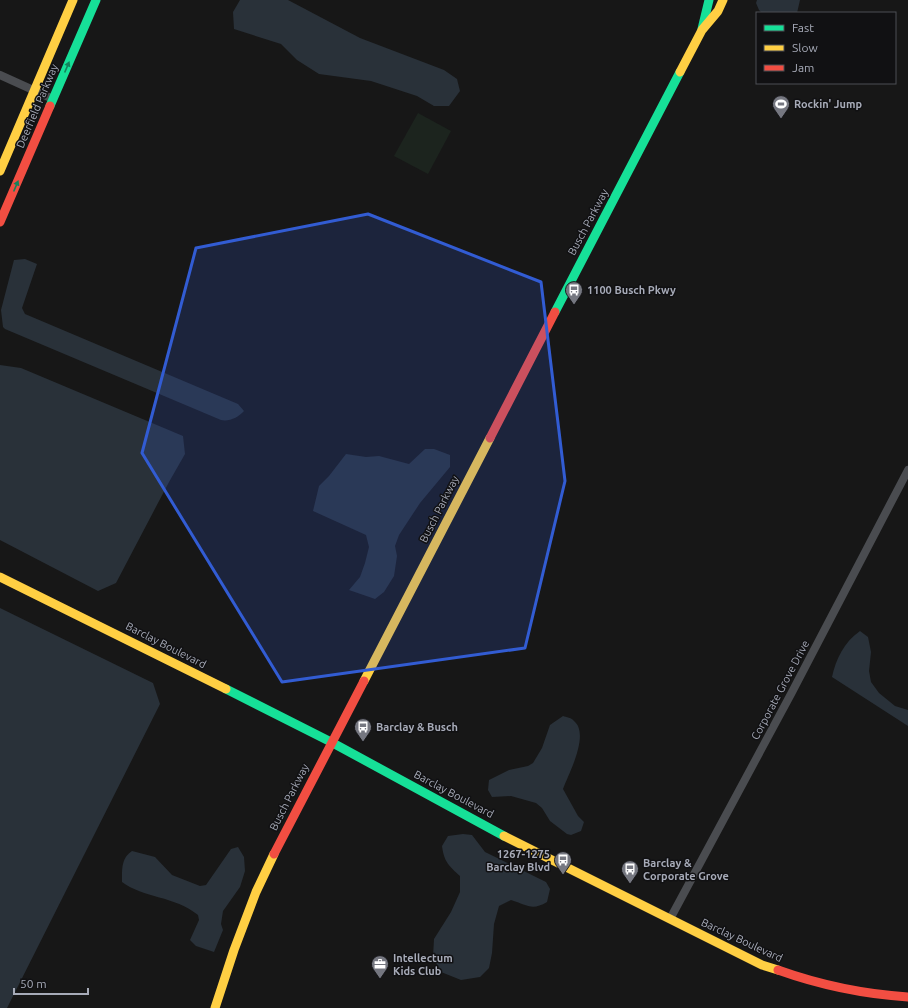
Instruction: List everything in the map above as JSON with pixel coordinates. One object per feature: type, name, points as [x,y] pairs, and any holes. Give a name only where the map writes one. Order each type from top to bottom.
[{"type":"street","name":"Deerfield Parkway","points":[[0,171],[73,0]]},
{"type":"street","name":"Deerfield Parkway","points":[[0,222],[96,0]]},
{"type":"street","name":"Busch Parkway","points":[[702,30],[709,0]]},
{"type":"street","name":"Busch Parkway","points":[[214,1008],[256,892],[275,852],[702,30],[718,11],[723,0]]},
{"type":"street","points":[[0,75],[53,99]]},
{"type":"street","name":"Corporate Grove Drive","points":[[670,919],[787,701],[908,470]]},
{"type":"street","name":"Barclay Boulevard","points":[[0,577],[331,742],[512,840],[762,965],[792,976],[827,986],[861,992],[908,997]]},
{"type":"highlighted area","points":[[368,214],[541,282],[565,481],[525,648],[282,682],[142,453],[196,248]]},
{"type":"shaded area","points":[[240,0],[288,0],[360,38],[444,70],[457,79],[460,91],[449,106],[434,106],[417,96],[371,81],[319,74],[297,60],[281,44],[234,29],[233,12]]},
{"type":"shaded area","points":[[757,0],[800,0],[797,12],[761,12],[756,3]]},
{"type":"shaded area","points":[[418,113],[451,131],[428,174],[394,156]]},
{"type":"shaded area","points":[[25,259],[37,264],[22,308],[25,314],[238,404],[244,411],[234,418],[221,420],[5,329],[3,327],[1,310],[14,260]]},
{"type":"shaded area","points":[[0,365],[21,368],[183,436],[185,454],[116,583],[98,591],[0,540]]},
{"type":"shaded area","points":[[425,449],[434,449],[450,455],[450,467],[420,503],[399,535],[395,546],[397,556],[394,576],[384,592],[375,599],[349,590],[360,577],[365,563],[369,547],[366,535],[313,511],[319,486],[346,454],[366,457],[379,456],[409,464]]},
{"type":"shaded area","points":[[0,608],[153,683],[160,704],[7,1008],[0,1008]]},
{"type":"shaded area","points":[[860,631],[868,637],[871,652],[869,671],[871,682],[879,693],[895,706],[908,710],[908,726],[832,677],[836,664],[845,646],[854,635]]},
{"type":"shaded area","points":[[563,716],[573,720],[578,727],[580,735],[577,754],[563,789],[578,816],[584,822],[581,831],[571,835],[567,834],[550,821],[542,808],[536,803],[511,796],[492,797],[488,790],[489,780],[509,770],[528,766],[533,763],[542,748],[550,725]]},
{"type":"shaded area","points":[[463,834],[472,835],[485,852],[546,882],[550,889],[547,902],[542,905],[533,907],[511,900],[499,906],[494,924],[492,953],[489,968],[480,977],[461,980],[441,972],[433,957],[434,939],[451,912],[460,892],[460,876],[448,863],[444,856],[442,846],[448,836]]},
{"type":"shaded area","points":[[238,847],[244,857],[245,871],[240,887],[223,911],[221,924],[223,930],[214,952],[196,946],[190,940],[199,920],[198,915],[179,904],[140,891],[122,882],[122,869],[124,861],[128,854],[132,851],[155,857],[172,875],[200,886],[206,885],[231,849]]},
{"type":"traffic: fast","points":[[50,106],[96,0]]},
{"type":"traffic: fast","points":[[702,29],[709,0]]},
{"type":"traffic: fast","points":[[555,312],[680,72]]},
{"type":"traffic: fast","points":[[226,689],[331,742],[504,836]]},
{"type":"traffic: slow","points":[[0,171],[73,0]]},
{"type":"traffic: slow","points":[[680,72],[702,30],[718,11],[723,0]]},
{"type":"traffic: slow","points":[[364,681],[490,438]]},
{"type":"traffic: slow","points":[[0,577],[226,689]]},
{"type":"traffic: slow","points":[[504,836],[762,965],[778,970]]},
{"type":"traffic: slow","points":[[215,1008],[234,950],[256,892],[274,854]]},
{"type":"traffic: jam","points":[[0,222],[50,106]]},
{"type":"traffic: jam","points":[[490,438],[555,312]]},
{"type":"traffic: jam","points":[[274,854],[364,681]]},
{"type":"traffic: jam","points":[[778,970],[842,988],[875,994],[908,997]]},
{"type":"place","name":"Rockin' Jump","points":[[781,119]]},
{"type":"place","name":"1100 Busch Pkwy","points":[[574,305]]},
{"type":"place","name":"Barclay & Busch","points":[[363,742]]},
{"type":"place","name":"1267-1275 Barclay Blvd","points":[[563,875]]},
{"type":"place","name":"Barclay & Corporate Grove","points":[[630,884]]},
{"type":"place","name":"Intellectum Kids Club","points":[[380,979]]}]
